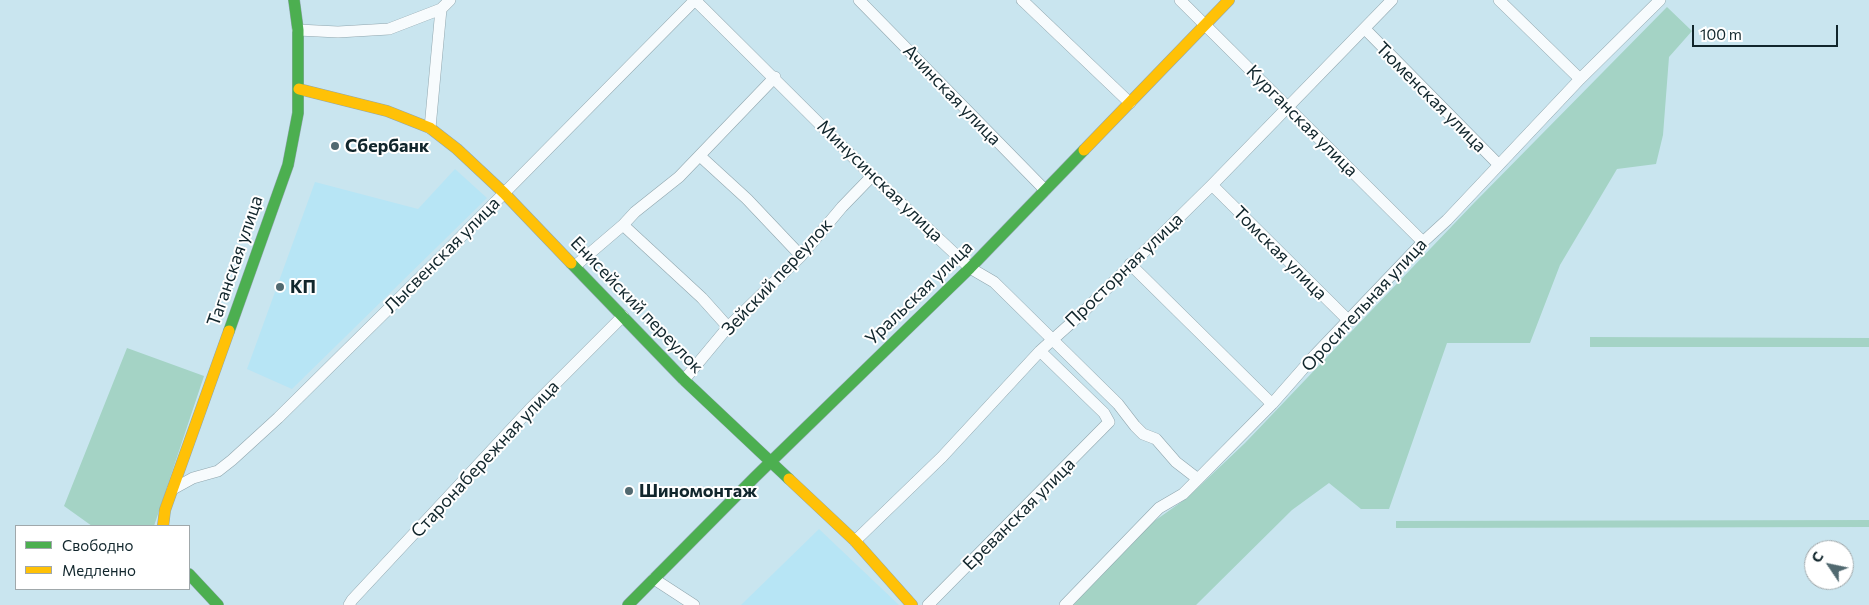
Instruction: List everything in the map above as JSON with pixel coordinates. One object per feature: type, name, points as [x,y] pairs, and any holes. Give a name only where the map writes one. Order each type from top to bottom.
[{"type":"main road","name":"Таганская улица","points":[[163,525],[165,510],[288,164],[298,113],[299,90],[298,30],[294,0]]},
{"type":"main road","name":"Уральская улица","points":[[628,605],[970,268],[1229,0]]},
{"type":"main road","name":"Енисейский переулок","points":[[299,90],[387,111],[430,128],[457,149],[504,192],[684,380],[855,541],[912,605]]},
{"type":"main road","points":[[190,575],[218,605]]},
{"type":"street","points":[[298,30],[338,32],[389,29],[441,9],[450,0]]},
{"type":"street","name":"Минусинская улица","points":[[695,0],[872,176],[970,268],[994,282],[1118,404],[1143,434],[1156,439],[1176,462],[1198,479]]},
{"type":"street","name":"Лысвенская улица","points":[[173,489],[193,478],[218,471],[232,460],[442,256],[695,0]]},
{"type":"street","name":"Ачинская улица","points":[[859,0],[1045,190]]},
{"type":"street","points":[[1022,0],[1130,104]]},
{"type":"street","name":"Курганская улица","points":[[1180,0],[1423,242]]},
{"type":"street","name":"Просторная улица","points":[[855,541],[942,457],[1052,339],[1079,316],[1212,185],[1392,0]]},
{"type":"street","points":[[1499,0],[1580,80]]},
{"type":"street","name":"Оросительная улица","points":[[1065,605],[1160,508],[1183,494],[1272,404],[1348,320],[1658,1]]},
{"type":"street","points":[[430,128],[441,9]]},
{"type":"street","name":"Тюменская улица","points":[[1365,29],[1498,164]]},
{"type":"street","points":[[575,266],[623,225],[635,212],[678,177],[774,78]]},
{"type":"street","points":[[700,156],[747,200],[801,256]]},
{"type":"street","name":"Зейский переулок","points":[[684,380],[728,327],[801,256],[842,206],[872,176]]},
{"type":"street","name":"Томская улица","points":[[1212,185],[1348,320]]},
{"type":"street","points":[[623,225],[702,298],[728,327]]},
{"type":"street","points":[[1130,264],[1272,404]]},
{"type":"street","name":"Старонабережная улица","points":[[349,605],[530,409],[623,316]]},
{"type":"street","name":"Ереванская улица","points":[[928,605],[1109,422],[1104,413],[1040,351]]},
{"type":"street","points":[[654,578],[694,605]]},
{"type":"shaded area","points":[[455,169],[487,198],[292,389],[247,369],[315,182],[418,209]]},
{"type":"shaded area","points":[[819,529],[899,605],[741,605]]},
{"type":"green space","points":[[1667,7],[1692,31],[1669,57],[1663,135],[1656,164],[1617,169],[1560,265],[1530,343],[1447,343],[1389,509],[1361,509],[1329,483],[1292,510],[1196,605],[1072,605],[1153,522],[1187,498],[1245,443],[1472,205]]},
{"type":"green space","points":[[1590,337],[1869,338],[1869,347],[1590,347]]},
{"type":"green space","points":[[127,348],[204,376],[154,525],[91,525],[64,506]]},
{"type":"green space","points":[[1869,520],[1869,527],[1396,528],[1396,521]]},
{"type":"traffic: fast","points":[[229,331],[288,165],[298,113],[298,30],[294,0]]},
{"type":"traffic: fast","points":[[628,605],[755,477],[970,268],[1084,150]]},
{"type":"traffic: fast","points":[[571,263],[684,380],[789,479]]},
{"type":"traffic: fast","points":[[190,575],[218,605]]},
{"type":"traffic: slow","points":[[1084,150],[1229,0]]},
{"type":"traffic: slow","points":[[299,89],[387,111],[430,128],[457,149],[504,193],[571,263]]},
{"type":"traffic: slow","points":[[163,525],[165,510],[229,331]]},
{"type":"traffic: slow","points":[[789,479],[855,541],[912,605]]},
{"type":"place","name":"Сбербанк","points":[[335,146]]},
{"type":"place","name":"КП","points":[[280,287]]},
{"type":"place","name":"Шиномонтаж","points":[[629,491]]}]
